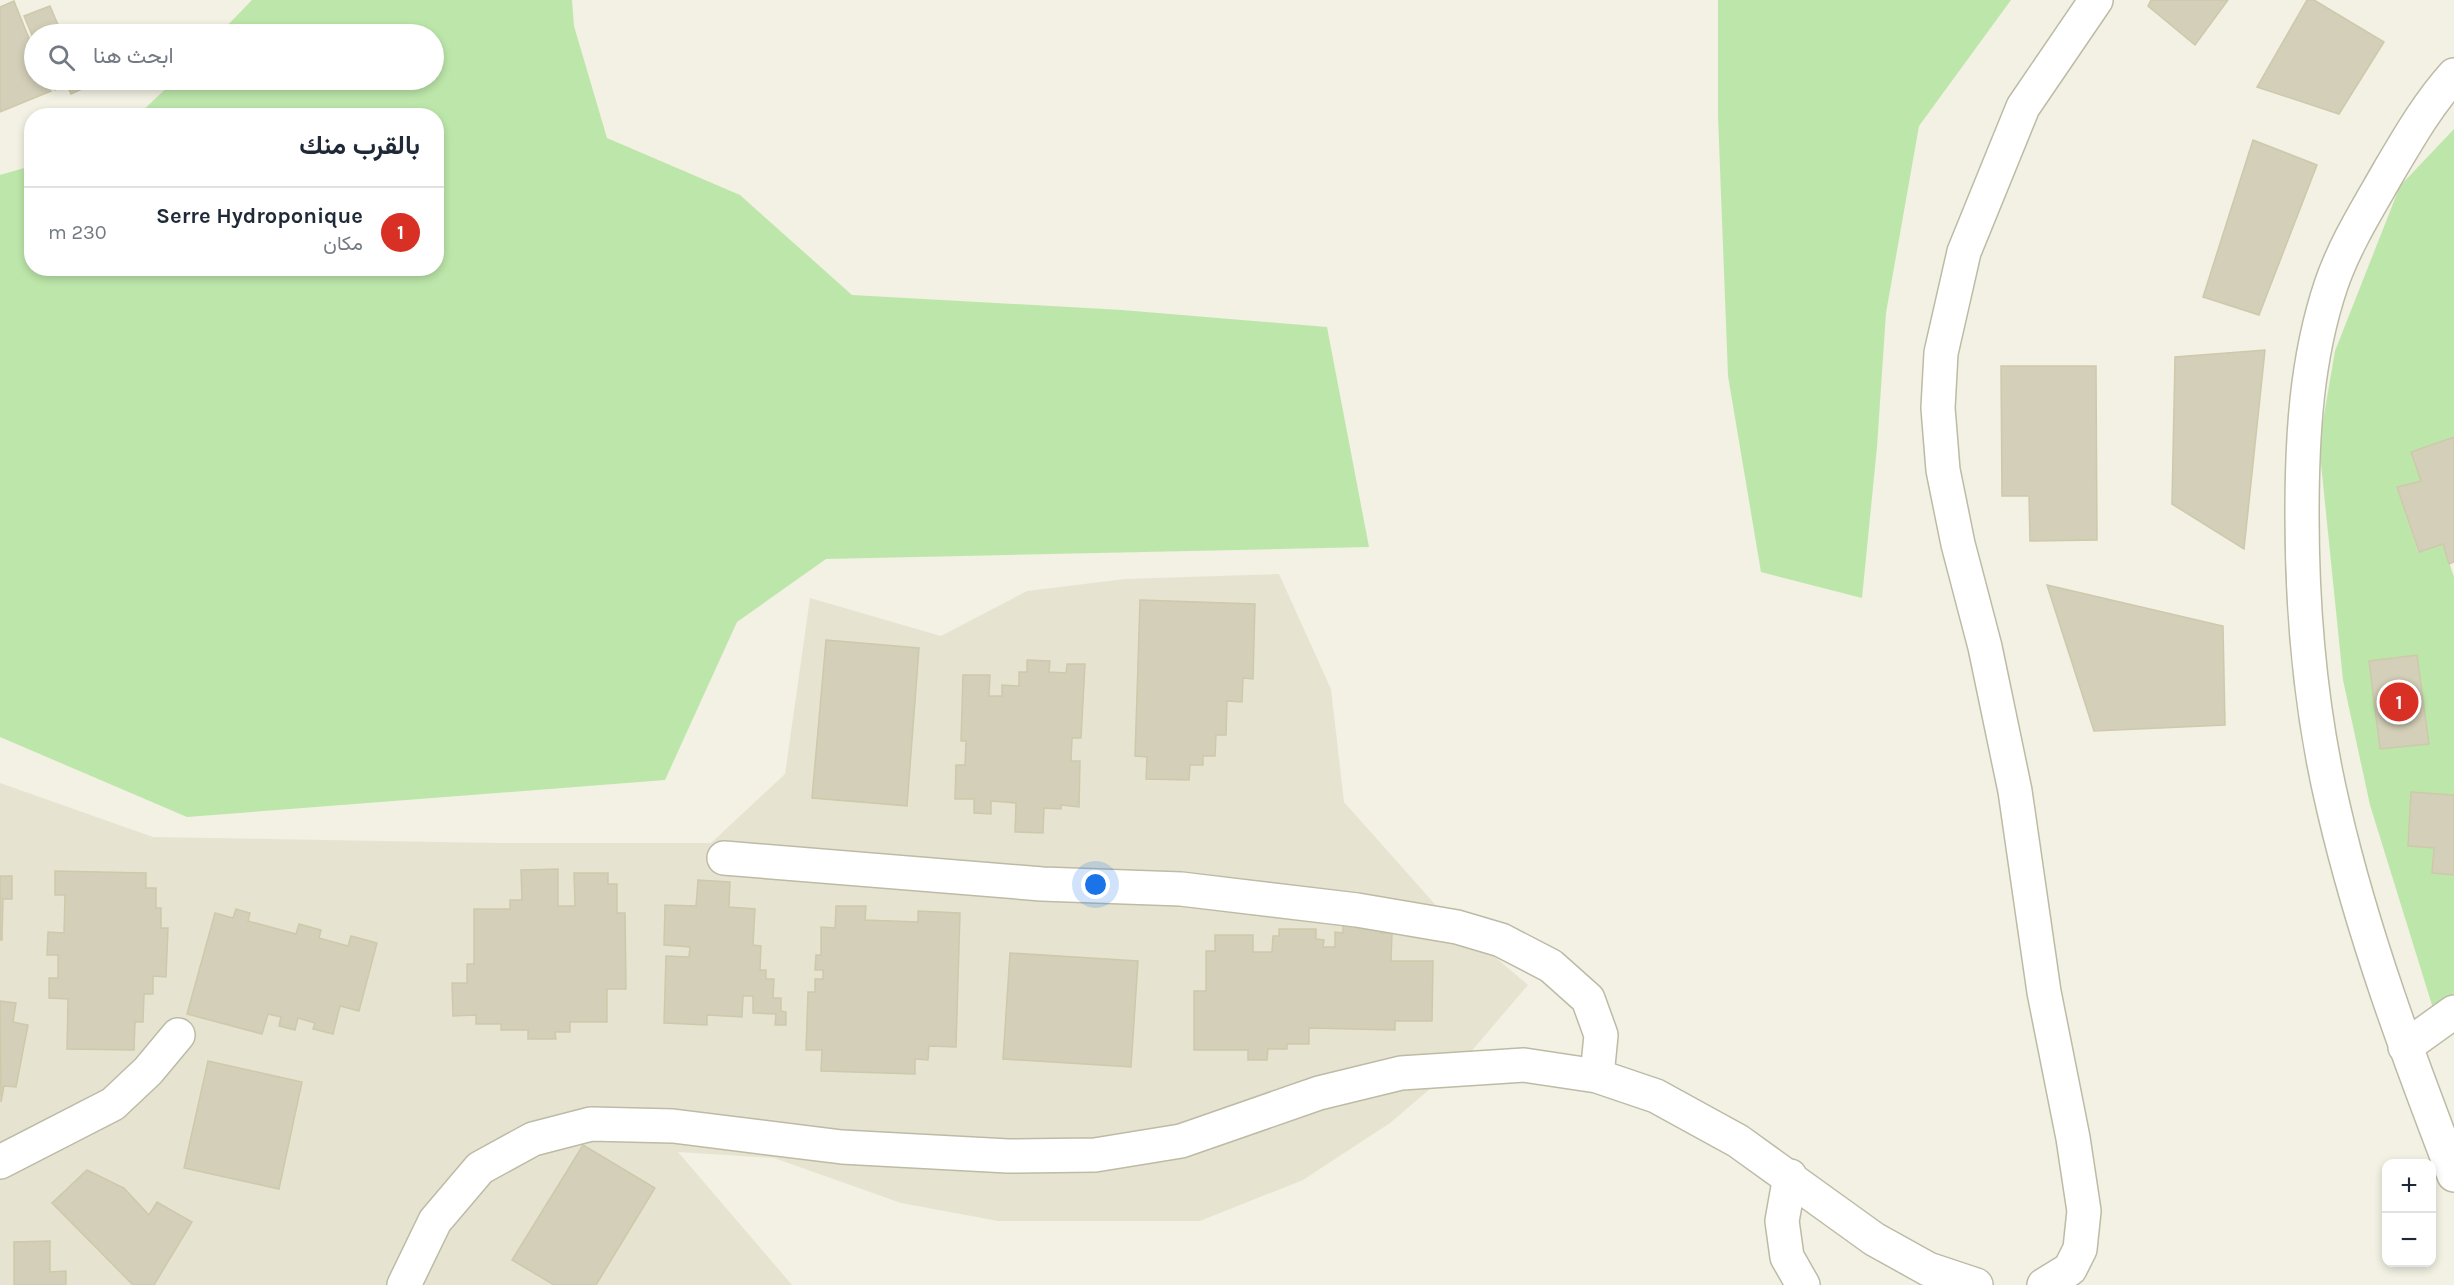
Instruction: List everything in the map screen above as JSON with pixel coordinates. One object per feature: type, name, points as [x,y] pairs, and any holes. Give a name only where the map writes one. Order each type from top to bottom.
[{"type":"street","points":[[2044,1285],[2070,1269],[2080,1249],[2084,1211],[2073,1138],[2044,992],[2015,791],[1985,647],[1958,544],[1943,470],[1938,408],[1941,353],[1964,252],[2023,107],[2096,0]]},
{"type":"street","points":[[2454,75],[2432,100],[2397,159],[2350,240],[2331,285],[2308,378],[2302,450],[2305,623],[2314,701],[2333,808],[2361,909],[2405,1047],[2454,1175]]},
{"type":"street","points":[[724,858],[1030,883],[1181,890],[1357,910],[1457,927],[1501,940],[1551,966],[1588,999],[1601,1035],[1597,1076]]},
{"type":"street","points":[[2405,1047],[2454,1012]]},
{"type":"street","points":[[0,1162],[113,1104],[148,1071],[178,1035]]},
{"type":"street","points":[[404,1285],[435,1221],[480,1168],[533,1139],[591,1124],[673,1126],[842,1147],[1008,1156],[1095,1155],[1181,1141],[1319,1093],[1401,1073],[1524,1065],[1597,1076],[1656,1096],[1738,1142],[1790,1176],[1874,1239],[1928,1269],[1977,1285]]},
{"type":"street","points":[[1790,1176],[1782,1221],[1787,1257],[1803,1285]]},
{"type":"shaded area","points":[[1279,574],[1331,689],[1344,802],[1441,911],[1528,985],[1464,1060],[1390,1123],[1303,1180],[1200,1221],[998,1221],[901,1203],[774,1158],[678,1152],[792,1285],[0,1285],[0,783],[153,837],[498,843],[711,843],[785,774],[810,598],[941,636],[1027,591],[1125,579]]},
{"type":"green space","points":[[252,0],[572,0],[574,26],[607,138],[740,195],[852,295],[1122,310],[1327,327],[1369,547],[826,559],[737,622],[665,780],[187,817],[0,737],[0,175],[24,168],[24,276],[444,276],[444,108],[145,108],[164,90],[444,90],[444,24],[229,24]]},
{"type":"green space","points":[[1718,0],[2011,0],[1919,126],[1886,313],[1877,447],[1862,598],[1761,572],[1728,376],[1718,116]]},
{"type":"green space","points":[[2454,129],[2454,437],[2411,452],[2421,481],[2397,487],[2418,552],[2443,544],[2454,577],[2454,993],[2436,1018],[2370,805],[2343,680],[2319,444],[2335,351],[2400,186]]},
{"type":"building","points":[[2151,0],[2228,0],[2195,45],[2148,6]]},
{"type":"building","points":[[2307,0],[2314,0],[2384,42],[2339,114],[2257,87]]},
{"type":"building","points":[[14,1],[24,26],[24,90],[51,91],[0,112],[0,7]]},
{"type":"building","points":[[50,6],[58,24],[27,24],[24,16]]},
{"type":"building","points":[[2253,140],[2317,165],[2259,315],[2203,297]]},
{"type":"building","points":[[2265,350],[2244,549],[2172,504],[2175,357]]},
{"type":"building","points":[[2001,366],[2096,366],[2097,540],[2030,541],[2029,496],[2002,496]]},
{"type":"building","points":[[2454,437],[2454,562],[2449,564],[2443,544],[2419,552],[2397,487],[2421,481],[2411,452]]},
{"type":"building","points":[[2047,585],[2223,626],[2225,725],[2094,731]]},
{"type":"building","points":[[1140,600],[1255,604],[1253,679],[1243,678],[1242,702],[1227,701],[1226,735],[1216,735],[1215,756],[1203,756],[1203,765],[1190,765],[1189,780],[1146,779],[1147,757],[1135,756]]},
{"type":"building","points":[[826,640],[919,648],[907,806],[812,798]]},
{"type":"building","points":[[2417,655],[2429,744],[2380,749],[2369,661]]},
{"type":"building","points":[[1027,660],[1050,661],[1049,672],[1066,673],[1067,664],[1085,664],[1081,738],[1072,738],[1071,761],[1080,761],[1079,807],[1061,805],[1061,809],[1044,808],[1043,833],[1015,832],[1016,803],[991,801],[991,814],[974,813],[974,799],[955,799],[956,765],[965,765],[966,741],[961,741],[963,675],[990,675],[989,696],[1002,696],[1002,685],[1019,686],[1019,672],[1027,672]]},
{"type":"building","points":[[2411,792],[2454,795],[2454,875],[2432,873],[2434,848],[2408,846]]},
{"type":"building","points":[[558,869],[558,906],[575,906],[574,873],[608,873],[608,884],[617,884],[617,913],[625,913],[626,989],[607,989],[607,1022],[570,1022],[570,1032],[555,1032],[556,1039],[528,1039],[528,1030],[501,1030],[501,1024],[476,1024],[476,1015],[453,1016],[452,983],[467,983],[467,964],[474,964],[474,909],[510,909],[510,900],[522,900],[521,870]]},
{"type":"building","points":[[55,871],[146,873],[146,888],[156,888],[156,908],[161,908],[161,928],[168,928],[166,977],[153,976],[153,994],[144,994],[143,1022],[135,1022],[134,1050],[67,1049],[68,999],[49,998],[49,978],[58,978],[58,955],[47,955],[48,932],[64,933],[65,895],[55,895]]},
{"type":"building","points":[[0,876],[12,876],[12,899],[3,899],[2,940],[0,940]]},
{"type":"building","points":[[698,880],[730,882],[729,907],[755,909],[753,945],[761,946],[760,970],[766,970],[766,979],[774,979],[773,998],[781,998],[781,1011],[786,1012],[786,1025],[775,1025],[776,1014],[753,1013],[753,996],[743,996],[742,1017],[707,1015],[707,1025],[664,1023],[666,956],[689,957],[690,947],[664,945],[665,905],[696,906]]},
{"type":"building","points":[[836,906],[866,906],[865,920],[918,922],[918,911],[960,913],[956,1047],[929,1046],[928,1060],[915,1059],[915,1074],[821,1071],[822,1050],[806,1050],[808,992],[815,992],[815,979],[823,979],[823,970],[815,970],[816,955],[821,955],[821,927],[835,928]]},
{"type":"building","points":[[236,909],[250,913],[248,921],[296,934],[299,924],[321,930],[319,938],[348,946],[351,936],[377,943],[359,1011],[340,1006],[333,1034],[313,1029],[315,1023],[298,1018],[295,1030],[279,1026],[281,1017],[268,1014],[262,1034],[187,1014],[215,913],[233,918]]},
{"type":"building","points":[[1343,923],[1381,924],[1381,933],[1392,933],[1391,961],[1433,961],[1432,1021],[1395,1021],[1395,1030],[1309,1028],[1309,1044],[1287,1044],[1287,1049],[1268,1049],[1267,1060],[1248,1060],[1248,1050],[1194,1050],[1194,991],[1206,991],[1206,951],[1215,951],[1215,935],[1253,935],[1253,952],[1272,952],[1273,936],[1279,936],[1279,929],[1316,929],[1316,939],[1324,940],[1323,947],[1335,947],[1335,932],[1343,933]]},
{"type":"building","points":[[1010,953],[1138,961],[1131,1067],[1003,1059]]},
{"type":"building","points":[[0,1001],[16,1003],[13,1022],[28,1025],[16,1087],[4,1086],[1,1102]]},
{"type":"building","points":[[208,1061],[302,1082],[279,1189],[184,1168]]},
{"type":"building","points":[[583,1145],[655,1188],[596,1285],[554,1285],[512,1260]]},
{"type":"building","points":[[87,1170],[124,1188],[149,1215],[157,1202],[192,1222],[154,1285],[133,1285],[52,1203]]},
{"type":"building","points":[[50,1241],[50,1272],[66,1271],[66,1285],[14,1285],[14,1242]]},
{"type":"place","name":"Serre Hydroponique","points":[[2399,702]]}]
